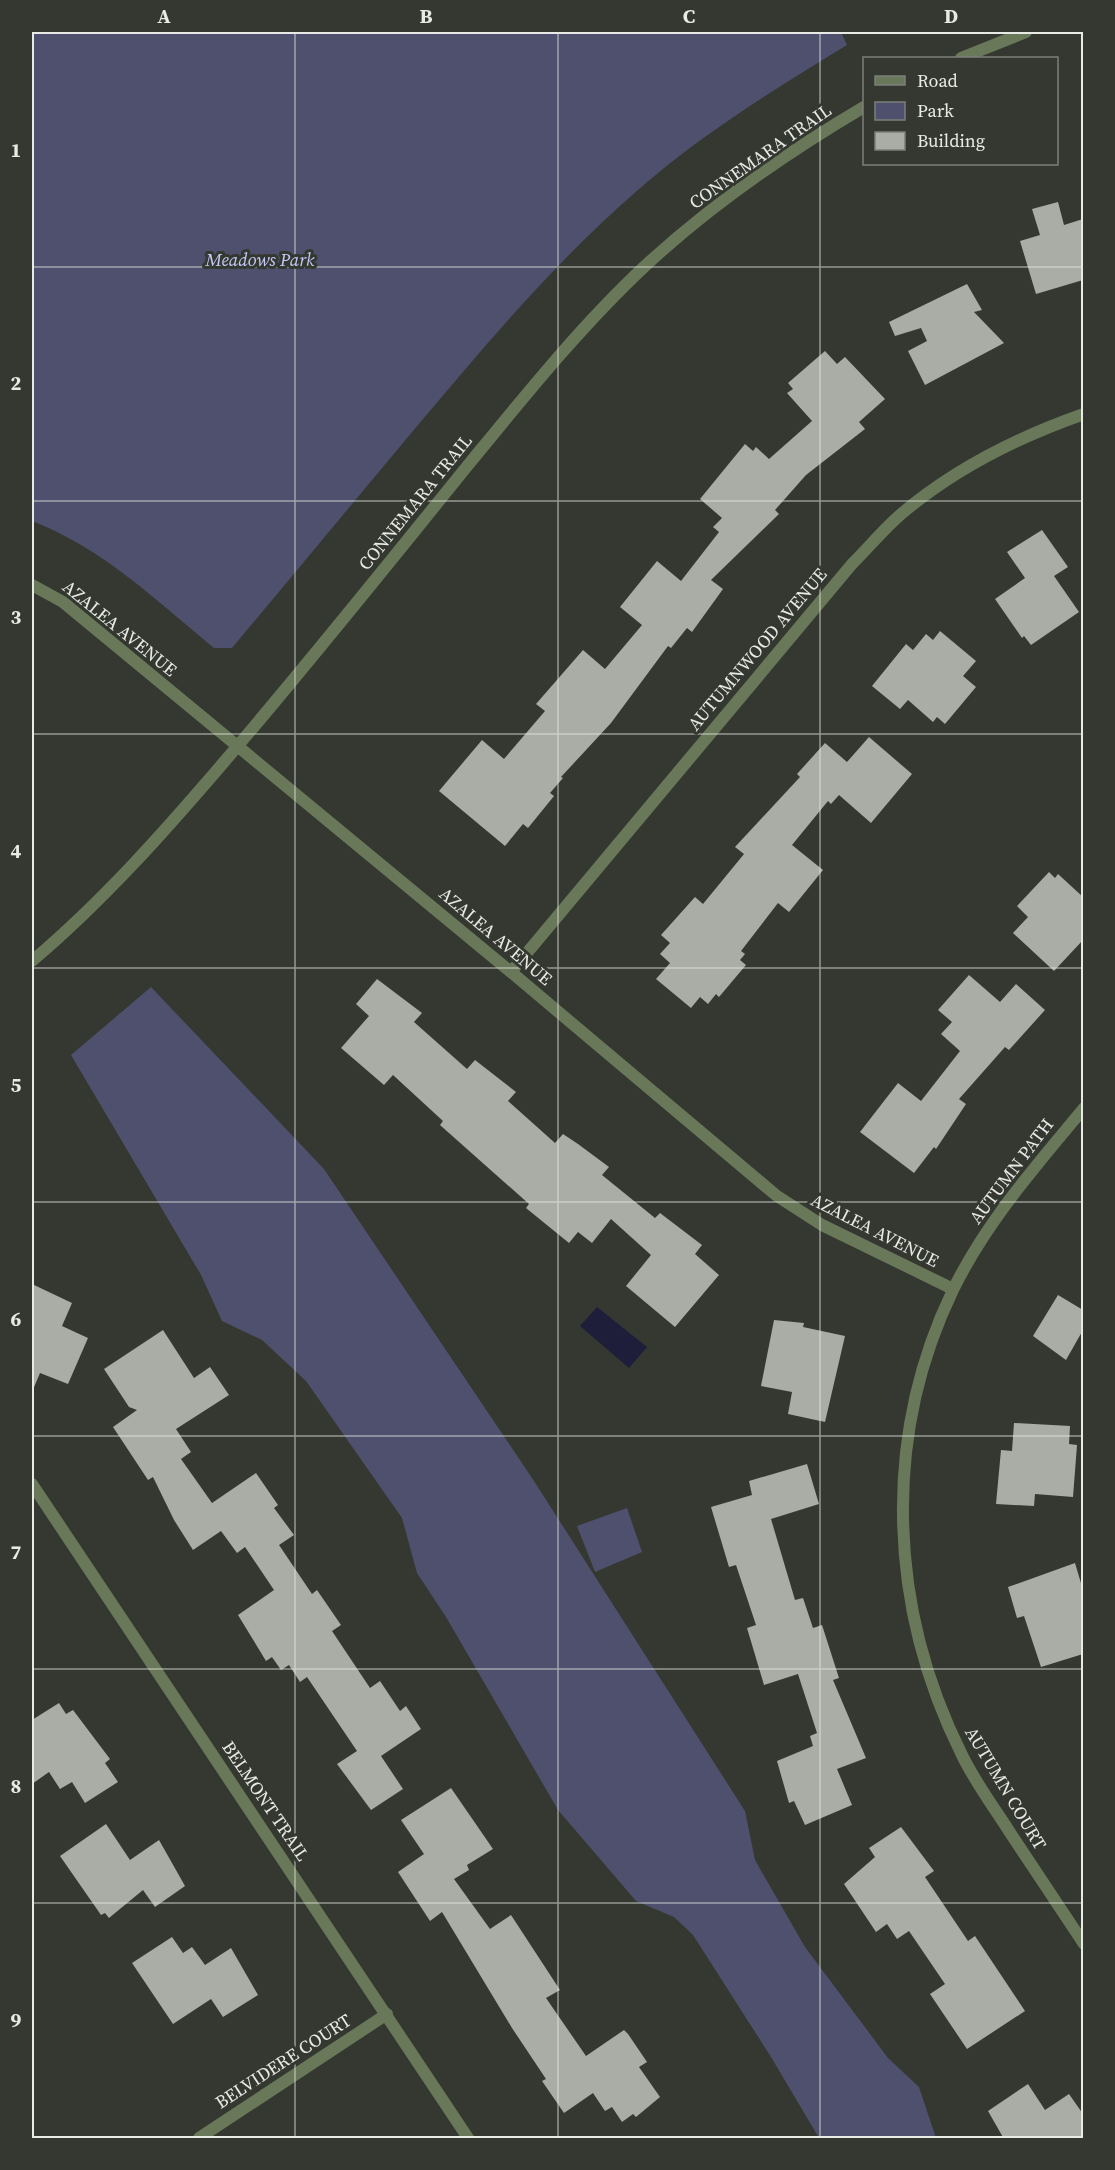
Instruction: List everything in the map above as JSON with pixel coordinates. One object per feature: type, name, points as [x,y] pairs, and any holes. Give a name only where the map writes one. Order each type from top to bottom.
[{"type":"street","points":[[964,57],[1026,32]]},
{"type":"street","name":"CONNEMARA TRAIL","points":[[32,961],[87,911],[149,849],[237,747],[530,390],[608,302],[690,226],[739,188],[863,108]]},
{"type":"street","name":"AUTUMNWOOD AVENUE","points":[[512,972],[852,564],[900,515],[944,483],[997,450],[1083,414]]},
{"type":"street","name":"AZALEA AVENUE","points":[[32,585],[63,602],[512,972],[797,1211],[953,1289]]},
{"type":"street","name":"AUTUMN PATH","points":[[953,1289],[1011,1196],[1083,1108]]},
{"type":"street","name":"AUTUMN COURT","points":[[953,1289],[930,1342],[913,1405],[905,1453],[901,1498],[902,1545],[909,1598],[938,1704],[963,1758],[1083,1944]]},
{"type":"street","name":"BELMONT TRAIL","points":[[32,1484],[387,2014],[468,2139]]},
{"type":"street","name":"BELVIDERE COURT","points":[[199,2139],[387,2014]]},
{"type":"green space","name":"Meadows Park","points":[[32,32],[841,32],[847,45],[713,131],[662,169],[608,217],[551,273],[497,333],[232,648],[214,648],[128,577],[58,532],[32,521]]},
{"type":"green space","points":[[151,987],[324,1169],[534,1481],[745,1811],[755,1860],[805,1947],[888,2058],[919,2087],[936,2138],[819,2138],[771,2057],[693,1935],[674,1917],[636,1901],[558,1810],[446,1617],[417,1573],[402,1518],[306,1381],[262,1340],[222,1321],[201,1275],[71,1055]]},
{"type":"green space","points":[[627,1508],[642,1552],[595,1572],[577,1526]]},
{"type":"shaded area","points":[[597,1307],[647,1347],[629,1368],[580,1326]]},
{"type":"building","points":[[1058,202],[1064,225],[1083,219],[1083,280],[1036,294],[1020,241],[1040,235],[1032,209]]},
{"type":"building","points":[[967,284],[982,310],[974,312],[1004,343],[925,385],[908,351],[927,341],[921,328],[895,336],[889,322]]},
{"type":"building","points":[[825,351],[837,364],[845,357],[885,399],[859,422],[865,429],[806,475],[775,510],[779,514],[711,580],[723,589],[692,632],[687,628],[671,648],[668,646],[611,723],[561,777],[563,778],[550,793],[554,796],[528,828],[523,824],[505,846],[439,791],[482,740],[504,759],[545,711],[536,704],[583,650],[605,669],[642,625],[620,607],[657,561],[681,581],[719,532],[713,527],[722,518],[700,499],[745,444],[753,451],[756,447],[769,459],[812,421],[787,393],[793,389],[788,383]]},
{"type":"building","points":[[1042,530],[1068,567],[1054,576],[1079,612],[1031,645],[1024,636],[1022,638],[995,599],[1025,578],[1007,552]]},
{"type":"building","points":[[940,631],[976,661],[963,676],[976,687],[945,724],[937,717],[933,722],[908,700],[900,709],[872,686],[906,644],[913,650],[926,634],[933,640]]},
{"type":"building","points":[[869,737],[912,774],[871,823],[839,795],[831,804],[828,801],[792,845],[823,870],[789,912],[778,903],[741,951],[745,954],[740,960],[746,965],[719,997],[716,994],[708,1004],[700,997],[691,1008],[656,979],[670,963],[660,954],[670,943],[661,935],[695,897],[703,904],[744,854],[735,847],[800,777],[797,774],[825,743],[847,762]]},
{"type":"building","points":[[1049,872],[1055,878],[1058,874],[1083,897],[1083,940],[1054,971],[1013,933],[1028,917],[1017,906]]},
{"type":"building","points":[[969,975],[1000,1002],[1016,984],[1045,1010],[1009,1050],[1005,1047],[959,1099],[966,1104],[936,1149],[934,1147],[914,1173],[860,1132],[898,1083],[921,1101],[960,1051],[941,1034],[952,1022],[938,1010]]},
{"type":"building","points":[[377,979],[422,1013],[414,1022],[467,1069],[475,1060],[516,1092],[508,1101],[555,1143],[563,1134],[578,1144],[609,1167],[602,1175],[655,1218],[660,1213],[702,1245],[695,1254],[719,1275],[675,1327],[626,1286],[651,1255],[611,1219],[592,1243],[578,1232],[569,1243],[526,1208],[529,1204],[440,1125],[443,1121],[393,1075],[384,1085],[341,1048],[369,1016],[356,1004]]},
{"type":"building","points":[[32,1284],[72,1303],[62,1326],[88,1338],[68,1384],[40,1373],[32,1392]]},
{"type":"building","points":[[1058,1295],[1083,1310],[1083,1330],[1066,1360],[1033,1336]]},
{"type":"building","points":[[774,1320],[804,1323],[803,1327],[845,1336],[825,1422],[788,1414],[792,1392],[761,1386]]},
{"type":"building","points":[[163,1330],[194,1378],[210,1367],[229,1395],[176,1429],[191,1452],[181,1459],[212,1503],[256,1473],[278,1505],[274,1508],[294,1535],[279,1545],[312,1594],[317,1590],[341,1625],[332,1631],[370,1688],[380,1681],[400,1711],[406,1706],[421,1729],[381,1756],[403,1789],[371,1810],[337,1764],[357,1751],[307,1677],[300,1682],[289,1665],[281,1670],[272,1657],[266,1661],[238,1615],[274,1590],[245,1547],[237,1553],[221,1531],[193,1550],[174,1520],[153,1477],[148,1480],[113,1427],[137,1410],[129,1407],[104,1369]]},
{"type":"building","points":[[1014,1423],[1070,1426],[1069,1444],[1077,1445],[1073,1497],[1035,1494],[1034,1506],[996,1504],[1001,1450],[1012,1451]]},
{"type":"building","points":[[807,1464],[819,1504],[771,1519],[795,1600],[803,1598],[813,1628],[822,1625],[839,1678],[833,1680],[866,1758],[837,1769],[852,1805],[805,1825],[794,1801],[789,1803],[777,1761],[813,1746],[810,1736],[817,1733],[798,1674],[764,1685],[747,1628],[756,1625],[736,1565],[729,1567],[711,1507],[752,1495],[749,1481]]},
{"type":"building","points":[[1075,1563],[1083,1590],[1083,1654],[1041,1667],[1024,1616],[1017,1618],[1008,1587]]},
{"type":"building","points":[[59,1703],[66,1714],[73,1710],[110,1759],[105,1763],[118,1782],[85,1803],[72,1782],[60,1789],[49,1772],[32,1784],[32,1720]]},
{"type":"building","points":[[451,1788],[493,1849],[467,1865],[469,1870],[454,1879],[490,1929],[511,1915],[560,1990],[546,1998],[586,2056],[624,2030],[628,2034],[647,2062],[639,2067],[660,2097],[636,2117],[633,2114],[622,2122],[612,2107],[605,2111],[593,2093],[564,2113],[542,2081],[546,2079],[512,2028],[442,1912],[430,1921],[398,1872],[424,1854],[401,1820]]},
{"type":"building","points":[[106,1824],[130,1860],[159,1840],[185,1886],[155,1907],[143,1890],[109,1918],[105,1913],[101,1915],[60,1856]]},
{"type":"building","points":[[901,1827],[934,1871],[925,1877],[968,1941],[975,1936],[1025,2011],[967,2049],[930,1994],[945,1984],[909,1931],[897,1939],[887,1924],[876,1932],[844,1884],[875,1857],[869,1848]]},
{"type":"building","points":[[172,1937],[183,1953],[192,1947],[205,1965],[231,1948],[258,1995],[223,2017],[211,1999],[173,2024],[132,1963]]},
{"type":"building","points":[[1028,2084],[1045,2110],[1069,2094],[1083,2114],[1083,2139],[1004,2139],[988,2111]]}]
